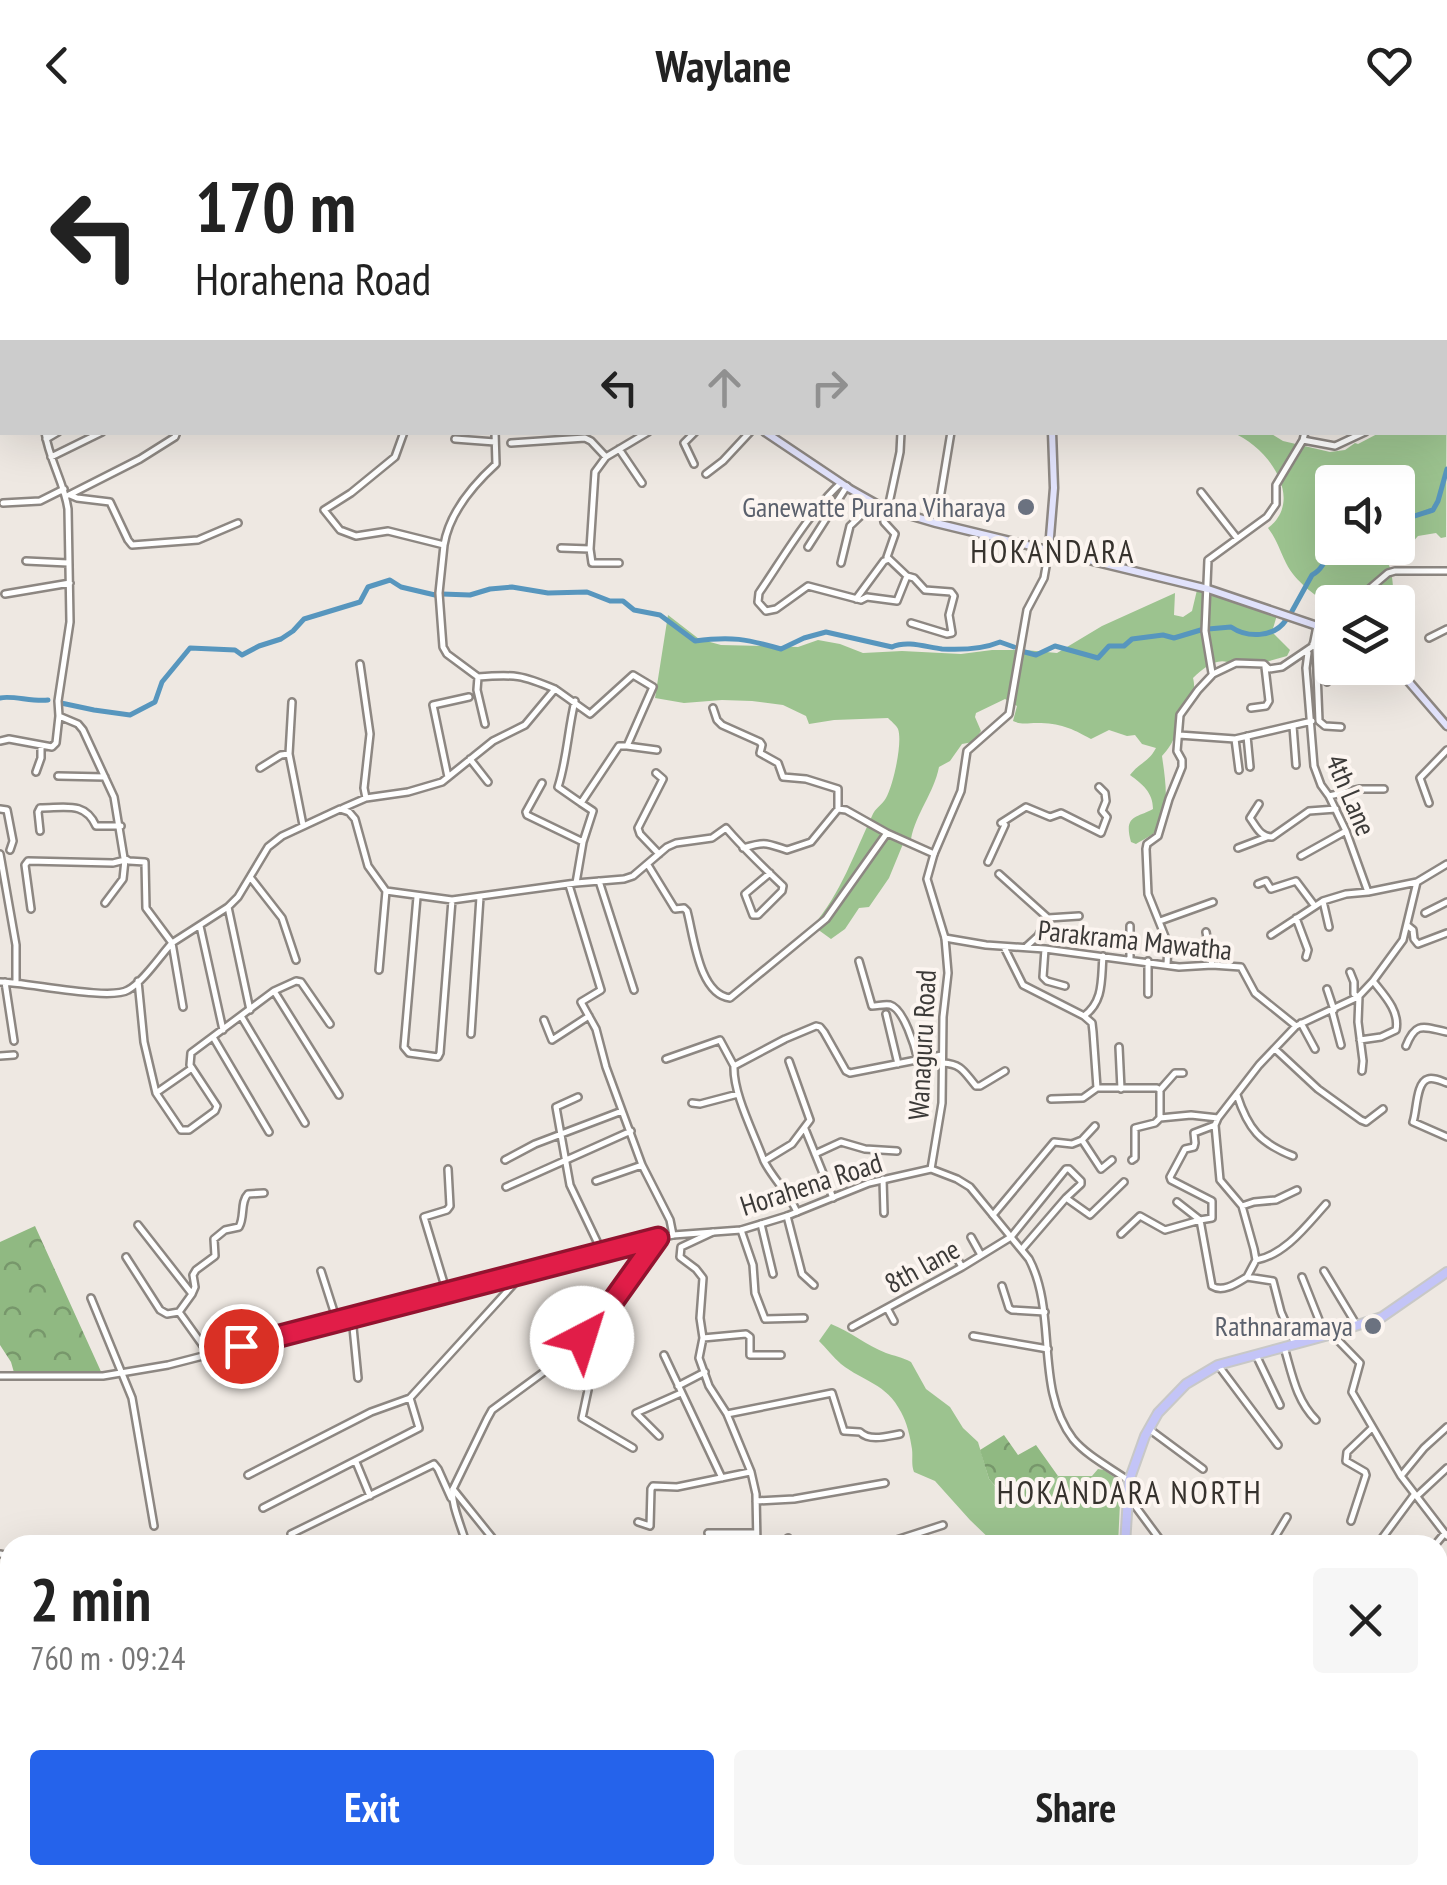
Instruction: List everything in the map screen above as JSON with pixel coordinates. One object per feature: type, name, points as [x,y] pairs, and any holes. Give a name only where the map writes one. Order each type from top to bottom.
[{"type":"main road","points":[[770,435],[882,506],[1208,589],[1315,625]]},
{"type":"main road","points":[[1049,549],[1054,488],[1052,435]]},
{"type":"main road","points":[[1411,685],[1447,726]]},
{"type":"main road","points":[[1126,1535],[1129,1481],[1149,1429],[1186,1384],[1218,1366],[1329,1335],[1389,1312],[1447,1272]]},
{"type":"street","points":[[51,457],[96,435]]},
{"type":"street","points":[[3,503],[40,501],[67,493],[140,459],[176,435]]},
{"type":"street","points":[[403,435],[395,456],[324,510],[340,530],[356,536],[388,531],[444,546]]},
{"type":"street","points":[[495,435],[496,464],[452,517],[447,530],[439,593],[443,646],[447,654],[478,677],[524,676],[556,689],[590,714],[633,675],[653,687],[627,746]]},
{"type":"street","points":[[619,563],[592,563],[595,472],[606,456],[643,435]]},
{"type":"street","points":[[692,435],[684,443],[694,464]]},
{"type":"street","points":[[706,474],[747,435]]},
{"type":"street","points":[[900,435],[900,452],[882,506],[884,522],[894,534],[888,557],[925,590],[951,592],[954,596],[952,633],[911,623]]},
{"type":"street","points":[[936,522],[950,435]]},
{"type":"street","points":[[1212,674],[1205,631],[1208,560],[1267,516],[1276,504],[1276,485],[1304,436],[1323,446],[1335,446],[1359,435]]},
{"type":"street","points":[[0,741],[52,746],[56,743],[70,622],[67,493],[45,436]]},
{"type":"street","points":[[511,443],[585,438],[606,456]]},
{"type":"street","points":[[455,439],[495,442]]},
{"type":"street","points":[[619,449],[642,484]]},
{"type":"street","points":[[808,548],[844,484]]},
{"type":"street","points":[[844,484],[828,494],[759,594],[758,602],[766,611],[776,609],[808,586],[861,600],[897,600],[907,576]]},
{"type":"street","points":[[1201,492],[1238,538]]},
{"type":"street","points":[[67,493],[110,502],[132,544],[198,540],[238,523]]},
{"type":"street","points":[[841,563],[850,526],[882,506]]},
{"type":"street","points":[[562,548],[590,548]]},
{"type":"street","name":"Wanaguru Road","points":[[931,1170],[942,1103],[942,1017],[948,973],[945,938],[927,883],[934,854],[961,791],[967,751],[1009,714],[1027,610],[1044,578],[1049,549]]},
{"type":"street","points":[[856,599],[889,559]]},
{"type":"street","points":[[26,561],[69,563]]},
{"type":"street","points":[[1374,585],[1388,573],[1447,571]]},
{"type":"street","points":[[5,594],[70,583]]},
{"type":"street","points":[[1429,638],[1447,629]]},
{"type":"street","points":[[1167,965],[1168,944],[1148,894],[1146,849],[1158,836],[1182,766],[1176,750],[1180,715],[1212,674],[1236,662],[1264,664],[1270,669],[1282,667],[1308,651],[1315,636]]},
{"type":"street","points":[[1313,643],[1319,721],[1325,726],[1341,727]]},
{"type":"street","name":"4th Lane","points":[[1308,651],[1314,766],[1346,831],[1368,892]]},
{"type":"street","points":[[360,664],[370,734],[366,798]]},
{"type":"street","points":[[1250,708],[1266,706],[1269,701],[1264,664]]},
{"type":"street","points":[[478,677],[476,690],[485,724]]},
{"type":"street","points":[[14,1042],[3,982],[72,991],[126,991],[172,943],[228,907],[268,846],[282,836],[366,798],[442,782],[493,740],[525,725],[556,689]]},
{"type":"street","points":[[448,777],[433,705],[470,697]]},
{"type":"street","points":[[574,701],[558,786],[593,811],[572,884],[602,990],[581,1002],[596,1029],[642,1166],[670,1220],[673,1235]]},
{"type":"street","points":[[292,702],[289,754],[303,825]]},
{"type":"street","points":[[713,708],[722,725],[760,742],[760,754],[778,764],[783,777],[806,778],[838,789],[838,809],[811,842],[787,850],[774,843],[760,842],[743,848]]},
{"type":"street","points":[[59,716],[83,730],[114,797],[126,860],[124,878],[105,903]]},
{"type":"street","points":[[1179,735],[1235,739],[1312,721]]},
{"type":"street","points":[[1294,726],[1296,764]]},
{"type":"street","points":[[1247,736],[1250,767]]},
{"type":"street","points":[[1235,739],[1240,770]]},
{"type":"street","points":[[36,772],[42,744]]},
{"type":"street","points":[[581,803],[619,746],[657,750]]},
{"type":"street","points":[[1428,803],[1420,778],[1447,750]]},
{"type":"street","points":[[260,768],[289,754]]},
{"type":"street","points":[[470,758],[488,782]]},
{"type":"street","points":[[656,773],[663,779],[638,828],[659,854]]},
{"type":"street","points":[[58,776],[106,777]]},
{"type":"street","points":[[542,783],[527,815],[583,842]]},
{"type":"street","points":[[988,862],[1003,824],[1021,808],[1050,818],[1061,813],[1101,833],[1108,817],[1102,811],[1105,793],[1099,787]]},
{"type":"street","points":[[1329,796],[1384,788]]},
{"type":"street","points":[[1259,804],[1250,818],[1267,837]]},
{"type":"street","points":[[40,832],[40,808],[84,809],[96,826],[120,826]]},
{"type":"street","points":[[340,809],[355,819],[368,866],[386,891],[379,970]]},
{"type":"street","points":[[838,809],[934,854]]},
{"type":"street","points":[[1238,848],[1272,837],[1309,811],[1336,809]]},
{"type":"street","points":[[0,810],[7,810],[13,841],[10,850]]},
{"type":"street","points":[[386,891],[452,900],[634,876],[676,843],[705,840],[726,828],[783,886],[758,915],[753,915],[745,894],[770,873]]},
{"type":"street","points":[[1301,856],[1346,831]]},
{"type":"street","points":[[648,865],[675,909],[687,911],[704,979],[720,996],[730,998],[815,931],[886,833]]},
{"type":"street","points":[[0,854],[16,945],[16,982]]},
{"type":"street","points":[[31,909],[25,865],[28,861],[145,862],[146,908],[172,943],[183,1007]]},
{"type":"street","points":[[1272,935],[1314,905],[1346,894],[1416,882],[1447,864]]},
{"type":"street","points":[[999,874],[1048,918],[1079,916]]},
{"type":"street","points":[[250,877],[282,918],[296,960]]},
{"type":"street","points":[[1258,884],[1266,882],[1271,889],[1296,881],[1314,905]]},
{"type":"street","points":[[599,882],[634,990]]},
{"type":"street","points":[[1194,1133],[1216,1122],[1259,1065],[1299,1025],[1333,1011],[1374,981],[1403,940],[1416,882]]},
{"type":"street","points":[[417,897],[404,1047],[409,1054],[438,1057],[452,900]]},
{"type":"street","points":[[471,1034],[480,897]]},
{"type":"street","points":[[1160,921],[1213,902]]},
{"type":"street","points":[[1324,902],[1330,926]]},
{"type":"street","points":[[1425,914],[1447,902]]},
{"type":"street","points":[[228,907],[250,1010]]},
{"type":"street","points":[[1024,948],[1038,936],[1048,918]]},
{"type":"street","points":[[1296,918],[1308,950],[1306,957]]},
{"type":"street","points":[[200,926],[223,1030]]},
{"type":"street","points":[[1130,926],[1130,959]]},
{"type":"street","points":[[1408,926],[1418,944],[1447,933]]},
{"type":"street","points":[[1206,932],[1212,965]]},
{"type":"street","name":"Parakrama Mawatha","points":[[945,938],[1167,965],[1241,967],[1255,993],[1299,1025]]},
{"type":"street","points":[[1004,947],[1023,985],[1092,1023],[1097,1088]]},
{"type":"street","points":[[1045,948],[1044,977],[1065,986]]},
{"type":"street","points":[[1084,1016],[1095,1008],[1098,1000],[1103,956]]},
{"type":"street","points":[[859,961],[872,1006],[895,1008],[914,1041],[918,1060]]},
{"type":"street","points":[[1148,962],[1148,994]]},
{"type":"street","points":[[1350,972],[1354,994],[1358,996],[1362,1071]]},
{"type":"street","points":[[138,981],[144,1042],[156,1094],[181,1130],[189,1130],[217,1106],[190,1065],[191,1053],[274,992],[300,982],[330,1024]]},
{"type":"street","points":[[1360,1040],[1396,1030],[1398,1022],[1374,981]]},
{"type":"street","points":[[1327,990],[1342,1044]]},
{"type":"street","points":[[274,992],[340,1095]]},
{"type":"street","points":[[886,1014],[898,1064]]},
{"type":"street","points":[[241,1016],[304,1123]]},
{"type":"street","points":[[544,1020],[552,1040],[589,1016]]},
{"type":"street","points":[[1299,1025],[1315,1049]]},
{"type":"street","points":[[734,1066],[816,1026],[850,1073],[942,1059],[960,1066],[980,1086],[1005,1071]]},
{"type":"street","points":[[1406,1046],[1412,1032],[1422,1027],[1447,1032]]},
{"type":"street","points":[[213,1037],[268,1132]]},
{"type":"street","points":[[666,1058],[720,1040],[734,1066],[739,1094],[764,1160],[796,1212]]},
{"type":"street","points":[[1120,1047],[1121,1089]]},
{"type":"street","points":[[1275,1049],[1318,1089],[1361,1120],[1366,1122],[1382,1109]]},
{"type":"street","points":[[0,1056],[14,1055]]},
{"type":"street","points":[[764,1160],[792,1144],[810,1120],[789,1061]]},
{"type":"street","points":[[156,1094],[192,1068]]},
{"type":"street","points":[[1160,1118],[1160,1090],[1175,1073],[1183,1073]]},
{"type":"street","points":[[1444,1082],[1424,1080],[1413,1122],[1447,1137]]},
{"type":"street","points":[[1051,1099],[1083,1098],[1097,1088],[1160,1090]]},
{"type":"street","points":[[692,1102],[700,1104],[739,1094]]},
{"type":"street","points":[[1237,1095],[1251,1128],[1263,1141],[1293,1156]]},
{"type":"street","points":[[578,1097],[556,1107],[564,1162],[570,1185],[602,1252]]},
{"type":"street","points":[[505,1160],[535,1144],[622,1111]]},
{"type":"street","points":[[1132,1160],[1136,1128],[1160,1118],[1191,1115],[1216,1122]]},
{"type":"street","points":[[1121,1234],[1137,1216],[1165,1230],[1212,1218],[1212,1201],[1190,1192],[1170,1177],[1185,1149],[1196,1144],[1191,1115]]},
{"type":"street","points":[[1177,1202],[1200,1220],[1212,1286],[1225,1288],[1247,1277],[1256,1260],[1242,1206],[1220,1180],[1216,1122]]},
{"type":"street","points":[[993,1215],[1054,1142],[1072,1144],[1082,1140],[1094,1126]]},
{"type":"street","points":[[805,1129],[833,1198]]},
{"type":"street","points":[[506,1187],[631,1131]]},
{"type":"street","points":[[1082,1140],[1100,1169],[1112,1160]]},
{"type":"street","points":[[816,1154],[841,1142],[865,1149],[897,1151]]},
{"type":"street","points":[[596,1181],[642,1166]]},
{"type":"street","points":[[447,1293],[424,1217],[450,1206],[448,1168]]},
{"type":"street","points":[[1011,1238],[1069,1169],[1081,1184],[1022,1249]]},
{"type":"street","points":[[931,1170],[970,1187],[1022,1249],[1036,1271],[1045,1312],[1052,1386],[1068,1430],[1083,1449],[1129,1481]]},
{"type":"street","name":"Horahena Road","points":[[0,1376],[123,1374],[658,1238],[741,1230],[883,1180],[931,1170]]},
{"type":"street","points":[[883,1180],[884,1213]]},
{"type":"street","points":[[1066,1198],[1090,1214],[1124,1182]]},
{"type":"street","points":[[1242,1206],[1276,1200],[1296,1190]]},
{"type":"street","points":[[126,1257],[160,1310],[166,1314],[180,1312],[192,1294],[196,1270],[216,1252],[214,1238],[239,1227],[244,1197],[264,1193]]},
{"type":"street","points":[[1256,1260],[1270,1258],[1326,1204]]},
{"type":"street","points":[[787,1216],[802,1274],[814,1284]]},
{"type":"street","points":[[761,1224],[773,1274]]},
{"type":"street","points":[[138,1225],[192,1294]]},
{"type":"street","points":[[741,1230],[765,1319],[804,1318]]},
{"type":"street","points":[[708,1533],[757,1533],[751,1472],[709,1386],[700,1358],[704,1338],[700,1318],[702,1278],[679,1252],[681,1247],[714,1232]]},
{"type":"street","points":[[970,1237],[982,1255]]},
{"type":"street","points":[[451,1498],[492,1410],[563,1358],[601,1318],[658,1238]]},
{"type":"street","name":"8th lane","points":[[852,1327],[1011,1238]]},
{"type":"street","points":[[953,1251],[962,1267]]},
{"type":"street","points":[[321,1271],[337,1322]]},
{"type":"street","points":[[1324,1271],[1356,1325]]},
{"type":"street","points":[[248,1475],[371,1412],[410,1398],[522,1275]]},
{"type":"street","points":[[1247,1277],[1273,1281],[1295,1344]]},
{"type":"street","points":[[1302,1277],[1329,1335],[1360,1363],[1352,1392],[1372,1428],[1401,1476],[1446,1534]]},
{"type":"street","points":[[918,1280],[922,1288]]},
{"type":"street","points":[[1002,1286],[1012,1310],[1045,1312]]},
{"type":"street","points":[[91,1298],[123,1374],[137,1420],[154,1526]]},
{"type":"street","points":[[887,1308],[894,1322]]},
{"type":"street","points":[[180,1312],[208,1354]]},
{"type":"street","points":[[352,1317],[358,1378]]},
{"type":"street","points":[[704,1338],[746,1334],[750,1337],[750,1355],[781,1355]]},
{"type":"street","points":[[973,1336],[1048,1349]]},
{"type":"street","points":[[1284,1347],[1297,1393],[1316,1420]]},
{"type":"street","points":[[664,1355],[722,1478]]},
{"type":"street","points":[[1256,1355],[1280,1404]]},
{"type":"street","points":[[563,1358],[588,1390],[582,1418],[633,1448]]},
{"type":"street","points":[[1218,1366],[1278,1446]]},
{"type":"street","points":[[659,1436],[636,1413],[705,1372]]},
{"type":"street","points":[[726,1414],[832,1393],[847,1433],[860,1432],[873,1438],[900,1434]]},
{"type":"street","points":[[263,1508],[419,1428],[410,1398]]},
{"type":"street","points":[[1401,1476],[1447,1427]]},
{"type":"street","points":[[1351,1521],[1366,1475],[1346,1461],[1346,1452],[1372,1428]]},
{"type":"street","points":[[1149,1429],[1203,1469]]},
{"type":"street","points":[[356,1461],[370,1496]]},
{"type":"street","points":[[291,1534],[434,1464],[463,1535]]},
{"type":"street","points":[[1385,1535],[1416,1495],[1447,1468]]},
{"type":"street","points":[[638,1522],[650,1526],[653,1486],[677,1486],[751,1472]]},
{"type":"street","points":[[756,1501],[794,1499],[884,1484]]},
{"type":"street","points":[[453,1488],[490,1535]]},
{"type":"street","points":[[1128,1497],[1156,1535]]},
{"type":"street","points":[[1276,1535],[1287,1517]]},
{"type":"street","points":[[912,1535],[943,1525]]},
{"type":"green space","points":[[1237,435],[1273,435],[1330,452],[1345,450],[1375,435],[1446,435],[1446,537],[1436,533],[1415,539],[1415,465],[1315,465],[1315,565],[1389,565],[1393,585],[1315,585],[1315,594],[1290,570],[1268,528],[1279,516],[1283,503],[1277,474],[1258,449]]},
{"type":"green space","points":[[1197,590],[1277,615],[1272,632],[1290,650],[1287,656],[1266,662],[1216,662],[1193,678],[1192,695],[1162,756],[1166,804],[1155,832],[1136,844],[1131,842],[1129,826],[1133,818],[1153,809],[1149,793],[1130,775],[1156,748],[1142,744],[1135,735],[1109,730],[1091,739],[1059,725],[1016,722],[1013,721],[1017,706],[1005,699],[976,713],[981,731],[973,742],[962,744],[950,761],[939,767],[911,839],[905,839],[889,878],[869,907],[859,908],[845,929],[831,939],[813,926],[839,887],[873,813],[889,792],[898,753],[897,728],[888,718],[809,724],[806,716],[783,705],[752,701],[684,703],[655,698],[668,615],[699,639],[721,645],[798,647],[818,640],[863,653],[1057,653],[1102,626],[1175,593],[1174,615],[1183,617],[1192,611]]},
{"type":"green space","points":[[35,1226],[103,1376],[15,1376],[0,1345],[0,1242]]},
{"type":"green space","points":[[831,1324],[911,1362],[926,1389],[950,1407],[978,1442],[989,1479],[1014,1508],[1058,1476],[1092,1476],[1098,1469],[1104,1470],[1121,1482],[1118,1535],[986,1535],[935,1481],[914,1472],[908,1430],[895,1402],[841,1364],[819,1341]]},
{"type":"green space","points":[[1004,1435],[1018,1455],[1036,1445],[1058,1476],[1015,1508],[989,1479],[980,1450]]},
{"type":"waterway","points":[[1415,516],[1433,510],[1447,469]]},
{"type":"waterway","points":[[1291,613],[1312,575],[1322,565]]},
{"type":"waterway","points":[[61,703],[130,715],[155,702],[162,682],[190,648],[235,650],[242,655],[281,639],[304,619],[360,602],[368,587],[390,580],[401,587],[435,595]]},
{"type":"waterway","points":[[442,594],[470,595],[512,587],[548,593],[587,592],[610,601],[623,601],[634,610],[660,615],[695,641],[739,639],[781,649],[826,632],[892,647],[910,644],[964,649],[1000,642],[1014,647]]},
{"type":"waterway","points":[[1208,629],[1231,627],[1260,634],[1275,630],[1286,620]]},
{"type":"waterway","points":[[1021,651],[1036,655],[1055,646],[1098,658],[1109,646],[1124,646],[1132,639],[1163,635],[1174,638],[1204,629]]},
{"type":"waterway","points":[[0,698],[48,700]]},
{"type":"place","name":"Ganewatte Purana Viharaya","points":[[1026,507]]},
{"type":"place","name":"Rathnaramaya","points":[[1373,1326]]},
{"type":"district","name":"HOKANDARA","points":[[1053,552]]},
{"type":"district","name":"HOKANDARA NORTH","points":[[1130,1493]]},
{"type":"route","points":[[241,1346],[658,1238],[601,1318],[582,1338]]}]
